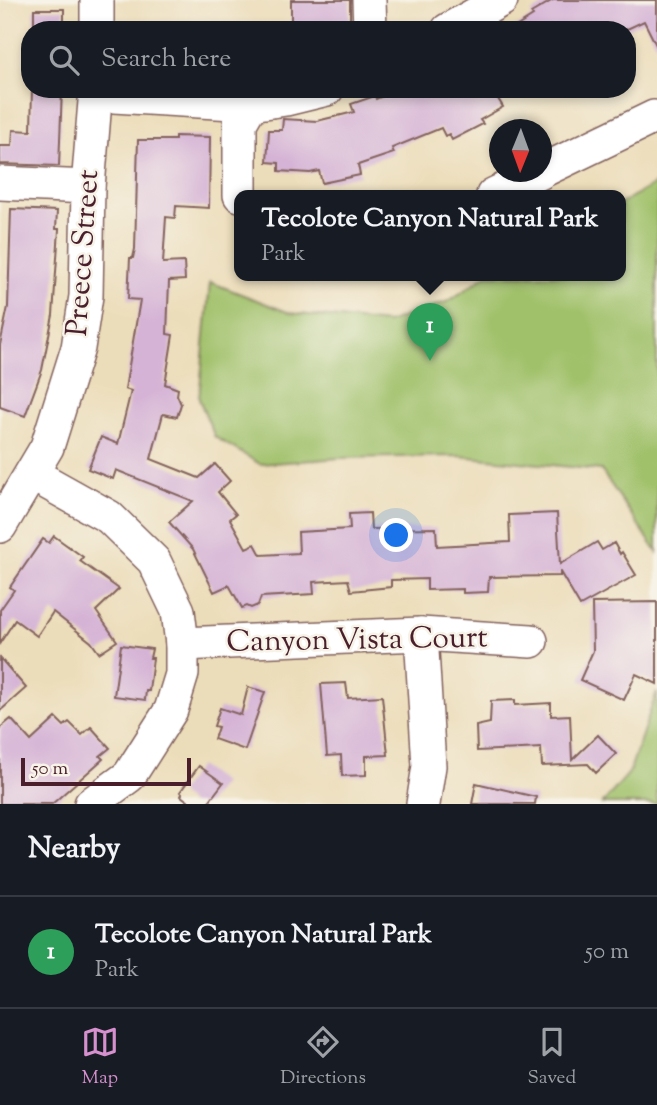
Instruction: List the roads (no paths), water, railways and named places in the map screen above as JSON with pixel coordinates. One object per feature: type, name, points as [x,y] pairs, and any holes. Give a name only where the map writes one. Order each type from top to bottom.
[{"type":"street","points":[[97,0],[97,21]]},
{"type":"street","points":[[369,0],[370,21]]},
{"type":"street","points":[[464,21],[501,0]]},
{"type":"street","name":"Preece Street","points":[[0,526],[47,447],[78,348],[86,296],[88,187],[95,98]]},
{"type":"street","points":[[174,98],[251,104],[290,98]]},
{"type":"street","points":[[240,190],[240,123],[251,104]]},
{"type":"street","points":[[552,167],[654,117]]},
{"type":"street","points":[[503,190],[520,182]]},
{"type":"street","points":[[0,183],[88,187]]},
{"type":"street","points":[[32,474],[109,517],[155,561],[178,611],[182,674],[171,710],[129,776],[91,804]]},
{"type":"street","points":[[421,634],[429,766],[423,804]]},
{"type":"street","name":"Canyon Vista Court","points":[[182,644],[421,634],[531,641]]},
{"type":"place","name":"Tecolote Canyon Natural Park","points":[[430,361]]}]
